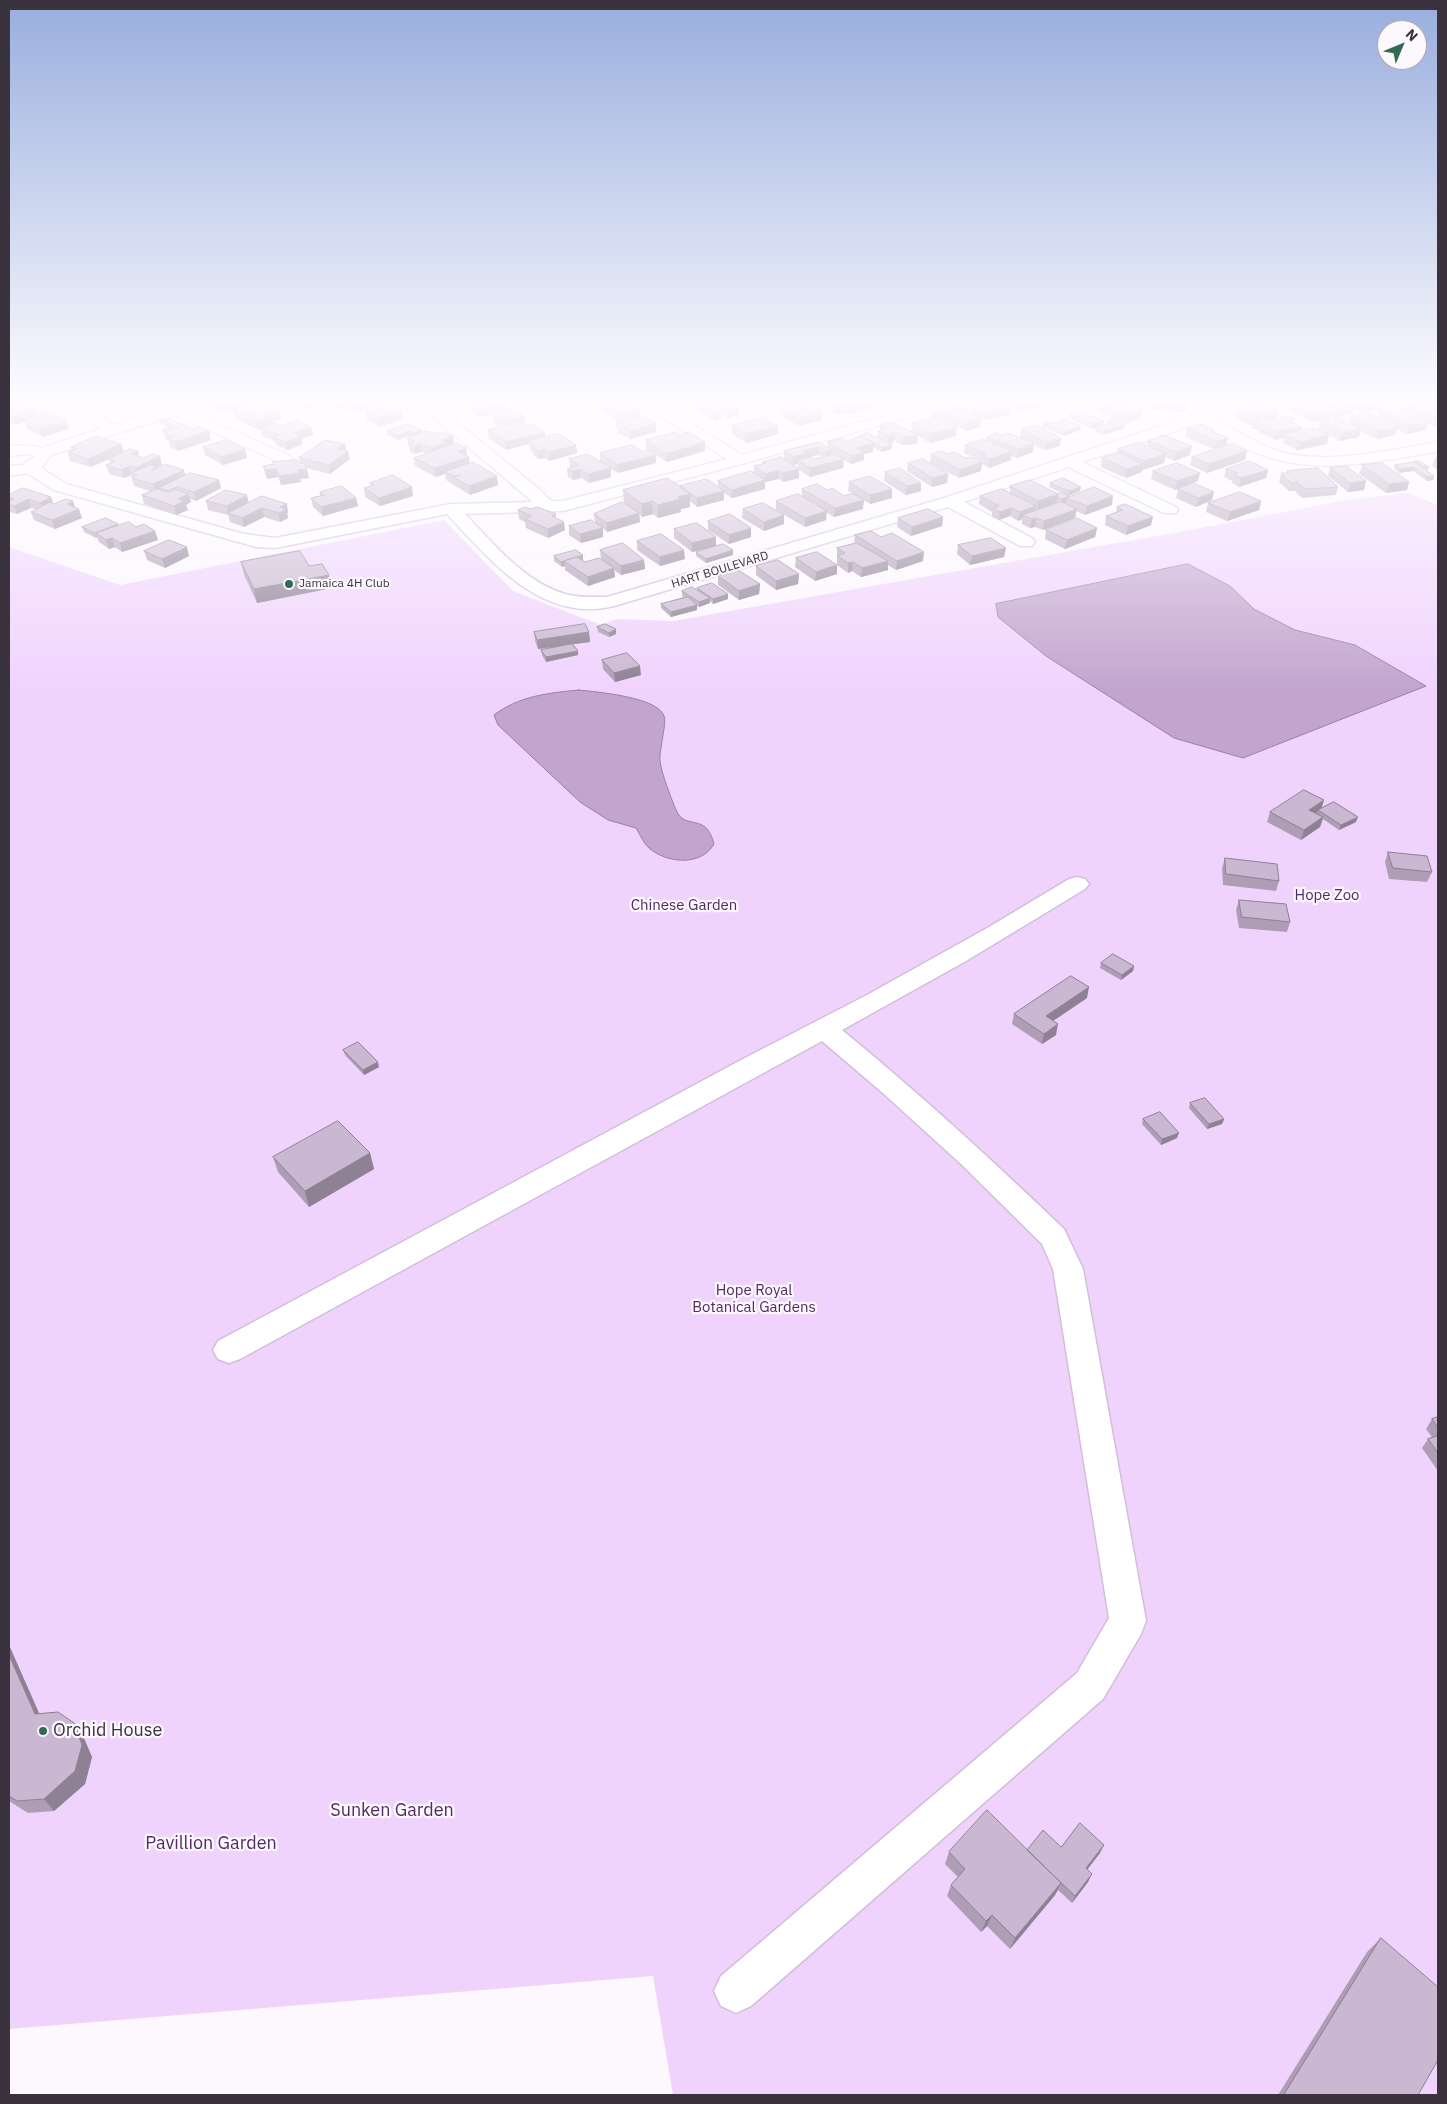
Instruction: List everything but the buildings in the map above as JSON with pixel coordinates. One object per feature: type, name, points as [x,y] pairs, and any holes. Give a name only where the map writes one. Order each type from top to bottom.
[{"type":"street","points":[[91,496],[241,540],[275,542],[451,509],[563,506],[601,496]]},
{"type":"street","points":[[537,496],[546,506]]},
{"type":"street","name":"HART BOULEVARD","points":[[451,509],[516,576],[532,586],[570,602],[594,604],[608,602],[704,574],[962,496]]},
{"type":"street","points":[[1141,496],[1170,510]]},
{"type":"street","points":[[950,500],[1026,542]]},
{"type":"street","points":[[229,1350],[824,1029],[1020,920],[1077,884]]},
{"type":"street","points":[[736,1991],[1090,1686],[1128,1621],[1068,1269],[1054,1237],[901,1093],[824,1029]]},
{"type":"green space","name":"Hope Royal Botanical Gardens","points":[[1380,496],[1416,496],[1438,505],[1438,2095],[673,2095],[653,1976],[9,2029],[9,547],[120,585],[444,520],[513,591],[601,625],[617,619],[673,621],[1174,533],[1347,500]]},
{"type":"shaded area","points":[[1188,564],[1230,586],[1254,609],[1295,630],[1355,645],[1426,686],[1243,758],[1174,738],[1046,656],[998,617],[996,604]]},
{"type":"shaded area","points":[[579,690],[639,700],[651,704],[664,716],[660,761],[662,772],[677,812],[685,820],[706,828],[710,834],[714,844],[708,851],[701,856],[683,860],[664,857],[656,853],[645,844],[636,828],[608,820],[580,802],[498,725],[494,715],[513,704],[534,696]]},
{"type":"place","name":"Jamaica 4H Club","points":[[289,584]]},
{"type":"place","name":"Orchid House","points":[[43,1731]]},
{"type":"park label","name":"Hope Zoo","points":[[1327,896]]},
{"type":"park label","name":"Chinese Garden","points":[[684,906]]},
{"type":"park label","name":"Sunken Garden","points":[[392,1811]]},
{"type":"park label","name":"Pavillion Garden","points":[[211,1844]]}]
